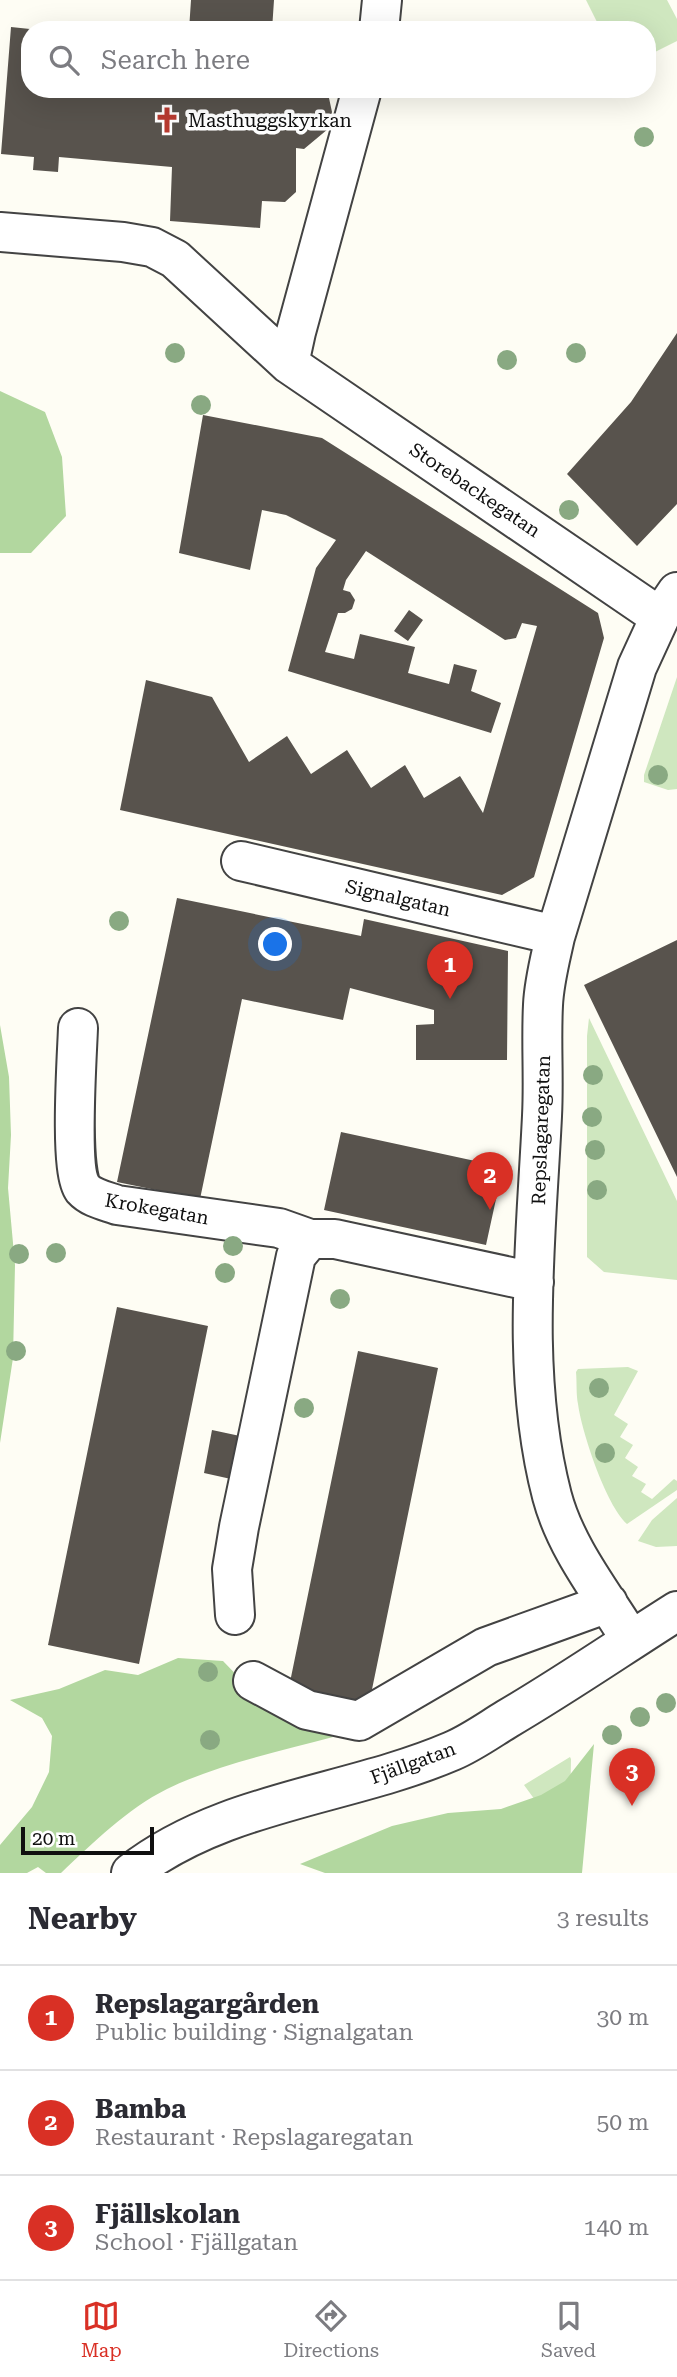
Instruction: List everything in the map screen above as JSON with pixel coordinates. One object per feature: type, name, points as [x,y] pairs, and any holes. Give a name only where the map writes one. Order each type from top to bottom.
[{"type":"street","points":[[380,21],[382,0]]},
{"type":"street","points":[[289,364],[360,98]]},
{"type":"street","name":"Storebackegatan","points":[[0,232],[123,242],[152,247],[175,259],[289,364],[668,604]]},
{"type":"street","name":"Repslagaregatan","points":[[631,1640],[564,1530],[552,1497],[537,1422],[533,1350],[545,1073],[543,1007],[545,979],[555,937],[637,667],[668,604]]},
{"type":"street","name":"Signalgatan","points":[[241,861],[555,937]]},
{"type":"street","name":"Krokegatan","points":[[78,1028],[77,1172],[83,1188],[96,1198],[117,1205],[279,1228],[310,1239],[335,1239],[534,1282]]},
{"type":"street","points":[[235,1615],[232,1569],[242,1513],[296,1256],[310,1239]]},
{"type":"street","points":[[253,1681],[307,1710],[359,1721],[486,1647],[608,1603]]},
{"type":"street","name":"Fjällgatan","points":[[131,1873],[151,1857],[192,1836],[238,1818],[302,1797],[369,1780],[453,1751],[551,1694],[677,1611]]},
{"type":"green space","points":[[586,0],[667,0],[677,19],[677,41],[656,52],[656,21],[596,21]]},
{"type":"green space","points":[[0,391],[45,412],[62,457],[66,516],[31,553],[0,553]]},
{"type":"green space","points":[[677,677],[677,789],[668,790],[644,782],[644,775]]},
{"type":"green space","points":[[589,1018],[677,1201],[677,1280],[604,1272],[587,1257]]},
{"type":"green space","points":[[0,1025],[9,1077],[11,1135],[8,1188],[15,1265],[13,1358],[0,1443]]},
{"type":"green space","points":[[628,1367],[638,1371],[614,1415],[628,1424],[620,1437],[633,1445],[625,1458],[638,1467],[632,1476],[646,1484],[641,1492],[652,1499],[674,1479],[677,1481],[677,1490],[627,1524],[603,1485],[590,1450],[578,1404],[576,1372],[578,1369]]},
{"type":"green space","points":[[677,1498],[677,1546],[656,1547],[638,1541],[652,1520]]},
{"type":"green space","points":[[178,1658],[223,1661],[250,1689],[333,1737],[227,1766],[167,1789],[124,1816],[61,1873],[46,1873],[38,1867],[27,1873],[0,1873],[0,1845],[32,1807],[49,1772],[52,1736],[42,1718],[10,1700],[59,1689],[105,1670],[138,1675]]},
{"type":"green space","points":[[594,1744],[582,1873],[325,1873],[300,1864],[392,1826],[448,1813],[501,1809],[541,1795],[565,1781]]},
{"type":"green space","points":[[570,1757],[570,1813],[535,1800],[524,1785]]},
{"type":"building","points":[[191,0],[274,0],[273,21],[190,21]]},
{"type":"building","name":"Masthuggskyrkan","points":[[11,27],[21,28],[21,98],[329,98],[332,112],[328,129],[304,149],[296,148],[296,192],[285,202],[262,201],[260,228],[170,221],[172,167],[59,157],[58,172],[33,170],[34,157],[1,154]]},
{"type":"building","points":[[677,333],[677,504],[637,546],[567,474],[631,402]]},
{"type":"building","points":[[203,415],[322,438],[598,613],[604,638],[534,877],[502,895],[120,810],[146,680],[212,697],[249,762],[287,736],[311,774],[347,750],[371,788],[405,765],[424,798],[460,776],[483,813],[537,626],[522,623],[516,638],[505,640],[366,551],[346,580],[343,590],[350,592],[355,600],[352,609],[338,613],[325,652],[354,659],[360,634],[415,647],[408,673],[449,684],[454,664],[477,670],[471,691],[501,703],[491,733],[288,671],[316,568],[336,540],[286,515],[262,510],[250,570],[179,553]]},
{"type":"building","points":[[409,610],[423,620],[408,641],[394,631]]},
{"type":"building","points":[[177,898],[361,936],[364,919],[508,951],[507,1060],[416,1060],[416,1025],[434,1024],[434,1010],[350,988],[343,1020],[242,999],[200,1199],[117,1182]]},
{"type":"building","points":[[677,940],[677,1177],[584,985]]},
{"type":"building","points":[[341,1132],[503,1167],[486,1245],[324,1210]]},
{"type":"building","points":[[117,1307],[208,1326],[139,1664],[48,1645]]},
{"type":"building","points":[[358,1351],[438,1368],[369,1704],[289,1687]]},
{"type":"building","points":[[212,1430],[240,1436],[231,1479],[204,1473]]},
{"type":"place","name":"Masthuggskyrkan","points":[[167,120]]},
{"type":"place","name":"Repslagargården","points":[[450,999]]},
{"type":"place","name":"Bamba","points":[[490,1210]]},
{"type":"place","name":"Fjällskolan","points":[[632,1806]]}]
